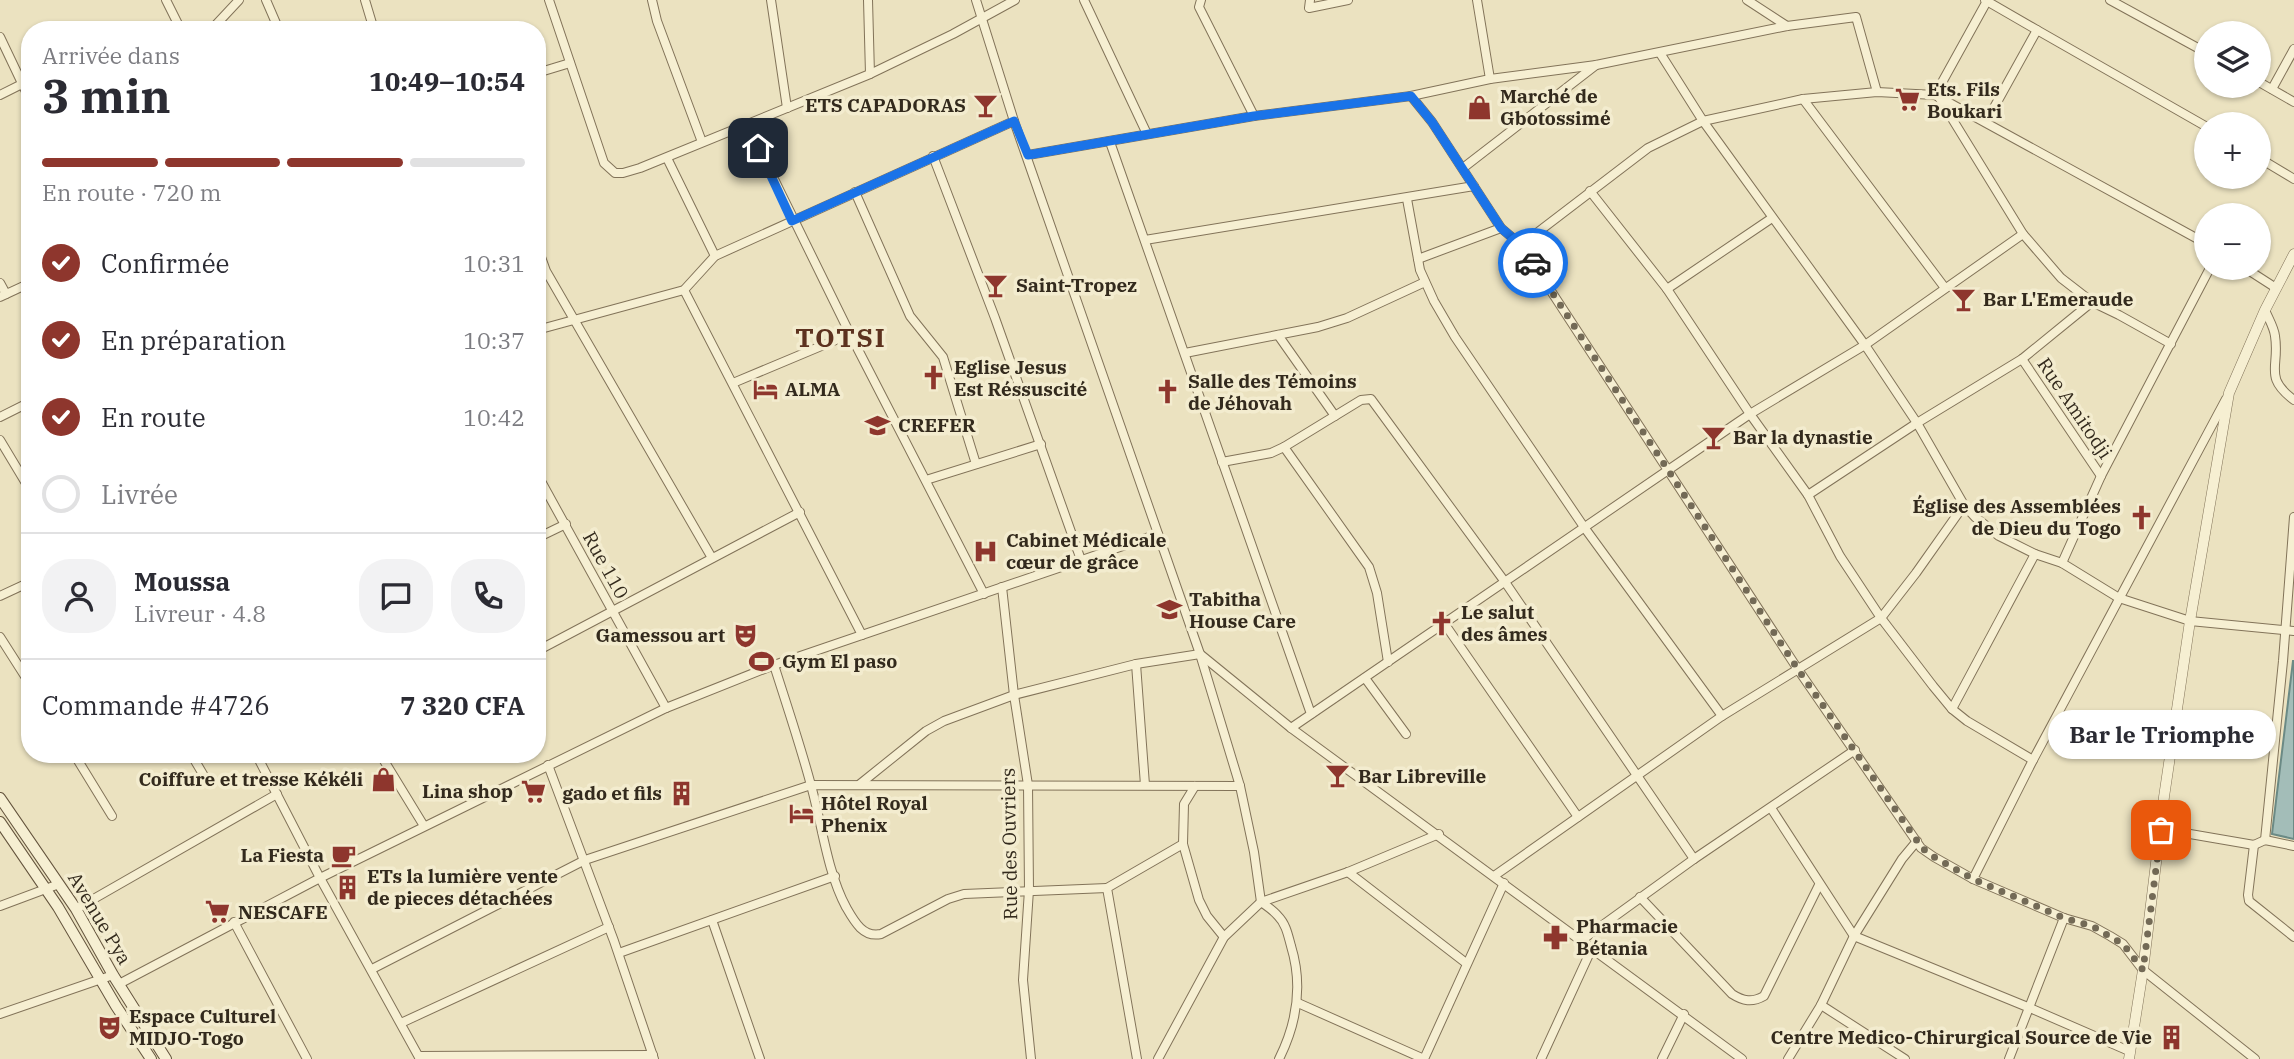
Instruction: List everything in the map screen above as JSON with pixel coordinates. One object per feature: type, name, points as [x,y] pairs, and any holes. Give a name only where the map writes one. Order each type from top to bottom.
[{"type":"main road","name":"Avenue Pya","points":[[0,798],[76,909],[166,1059]]},
{"type":"main road","name":"Avenue Pya","points":[[0,822],[47,889],[151,1059]]},
{"type":"street","points":[[166,0],[176,21]]},
{"type":"street","points":[[219,21],[239,0]]},
{"type":"street","points":[[266,0],[275,21]]},
{"type":"street","points":[[365,0],[371,21]]},
{"type":"street","points":[[549,0],[604,163],[609,170],[623,173],[667,158],[870,74],[953,34],[1015,0]]},
{"type":"street","points":[[652,0],[702,142]]},
{"type":"street","points":[[771,0],[787,108]]},
{"type":"street","points":[[868,0],[870,74]]},
{"type":"street","points":[[975,0],[1014,121],[1200,654],[1240,786],[1261,902],[1280,917],[1287,932],[1298,971],[1298,1003],[1279,1059]]},
{"type":"street","points":[[1084,0],[1147,134]]},
{"type":"street","points":[[1201,0],[1199,7],[1254,116]]},
{"type":"street","points":[[1310,0],[1309,8],[1349,0]]},
{"type":"street","points":[[1477,0],[1490,79]]},
{"type":"street","points":[[1747,0],[1787,26]]},
{"type":"street","points":[[2110,0],[2194,46]]},
{"type":"street","points":[[1936,96],[1986,1],[2194,120]]},
{"type":"street","points":[[1028,155],[1254,116],[1411,96],[1490,79],[1597,65],[1787,26],[1856,18],[1877,92]]},
{"type":"street","points":[[1986,122],[2037,30]]},
{"type":"street","points":[[0,37],[21,82]]},
{"type":"street","points":[[2294,50],[2272,89],[2294,102]]},
{"type":"street","points":[[1660,53],[1703,121],[1865,345],[1917,424],[1964,505],[1999,536],[2035,554],[2062,563],[2119,598],[2190,621],[2290,630]]},
{"type":"street","points":[[546,70],[570,63]]},
{"type":"street","points":[[1463,168],[1597,65]]},
{"type":"street","points":[[0,95],[21,84]]},
{"type":"street","points":[[1521,245],[1648,148],[1703,121],[1803,99],[1877,92],[1936,96],[2194,237]]},
{"type":"street","points":[[1411,96],[1463,168],[1501,228],[1521,245],[1797,668],[1917,841],[1934,857],[1973,879],[2064,918],[2092,926],[2123,944],[2143,970],[2255,1059]]},
{"type":"street","points":[[1936,96],[2023,234],[2061,278],[2092,302],[2171,344]]},
{"type":"street","points":[[1803,99],[1945,288]]},
{"type":"street","points":[[546,327],[684,289],[715,256],[1014,121]]},
{"type":"street","points":[[747,124],[792,221],[984,594]]},
{"type":"street","points":[[1110,142],[1311,714]]},
{"type":"street","points":[[933,156],[1041,444],[1081,560]]},
{"type":"street","points":[[667,158],[715,256]]},
{"type":"street","points":[[2271,165],[2294,179]]},
{"type":"street","points":[[1145,240],[1474,187]]},
{"type":"street","points":[[1590,191],[1667,289],[1750,414],[1808,495],[1840,556],[1881,618],[1952,709],[1967,721],[2033,760]]},
{"type":"street","points":[[855,192],[910,316],[943,357],[976,464]]},
{"type":"street","points":[[1407,199],[1418,259],[1433,301],[1584,527],[1722,716]]},
{"type":"street","points":[[1667,289],[1772,218]]},
{"type":"street","points":[[1418,259],[1501,228]]},
{"type":"street","points":[[1291,728],[1750,414],[1865,345],[2023,234]]},
{"type":"street","points":[[1973,879],[2033,760],[2229,393],[2265,310],[2294,254]]},
{"type":"street","points":[[546,271],[712,558]]},
{"type":"street","points":[[2062,563],[2101,476],[2204,280]]},
{"type":"street","points":[[2264,280],[2276,288]]},
{"type":"street","points":[[1185,353],[1347,318],[1425,282]]},
{"type":"street","points":[[0,283],[3,296],[21,287]]},
{"type":"street","points":[[684,289],[863,635]]},
{"type":"street","points":[[1808,495],[2022,359],[2092,302]]},
{"type":"street","points":[[2265,310],[2275,337],[2275,378],[2277,384],[2294,400]]},
{"type":"street","points":[[733,383],[849,334]]},
{"type":"street","points":[[1278,335],[1335,416]]},
{"type":"street","name":"Rue Amitodji","points":[[2022,359],[2101,476]]},
{"type":"street","points":[[1771,808],[1854,936],[2030,1008],[2129,1055],[2190,621],[2229,393]]},
{"type":"street","points":[[1222,462],[1271,453],[1361,400],[1371,399],[1505,582],[1694,859]]},
{"type":"street","points":[[0,417],[21,406]]},
{"type":"street","points":[[0,440],[21,475]]},
{"type":"street","points":[[926,480],[1041,444]]},
{"type":"street","points":[[1284,447],[1369,567],[1377,593],[1388,662]]},
{"type":"street","name":"Rue 110","points":[[546,490],[666,708]]},
{"type":"street","points":[[1494,876],[1722,716],[1881,618],[1964,505]]},
{"type":"street","points":[[546,646],[800,512]]},
{"type":"street","points":[[2265,840],[2290,630],[2294,517]]},
{"type":"street","points":[[546,534],[566,524]]},
{"type":"street","points":[[0,1014],[101,979],[116,979],[666,708],[774,665],[1158,534]]},
{"type":"street","points":[[1952,709],[2035,554]]},
{"type":"street","points":[[0,596],[21,586]]},
{"type":"street","name":"Rue des Ouvriers","points":[[1002,587],[1014,695],[1028,785],[1029,890],[1023,980],[1031,1059]]},
{"type":"street","points":[[1444,623],[1577,817]]},
{"type":"street","points":[[0,637],[21,670]]},
{"type":"street","points":[[859,784],[934,726],[1014,695],[1136,664],[1200,654],[1291,728],[1439,834],[1742,1059]]},
{"type":"street","points":[[1136,664],[1145,785]]},
{"type":"street","points":[[774,665],[811,785],[835,876],[847,909],[863,932],[875,936],[957,896],[1029,890],[1107,888],[1183,845]]},
{"type":"street","points":[[1364,678],[1406,734]]},
{"type":"street","points":[[1581,940],[1694,859],[1855,750]]},
{"type":"street","points":[[80,763],[112,816]]},
{"type":"street","points":[[196,763],[207,781]]},
{"type":"street","points":[[261,763],[320,878],[419,1058],[654,1057],[585,860],[548,765]]},
{"type":"street","points":[[386,763],[424,826]]},
{"type":"street","points":[[372,969],[585,860],[811,785],[1240,786]]},
{"type":"street","points":[[1195,786],[1184,804],[1183,845],[1199,900],[1207,916],[1224,937]]},
{"type":"street","points":[[76,909],[277,794]]},
{"type":"street","points":[[2161,830],[2255,845],[2265,840],[2294,846]]},
{"type":"street","points":[[1158,1059],[1224,937],[1261,902],[1348,872],[1439,834]]},
{"type":"street","points":[[1788,1059],[1821,1005],[1854,936],[1902,859],[1917,841]]},
{"type":"street","points":[[2255,845],[2249,901],[2294,937]]},
{"type":"street","points":[[1348,872],[1466,963]]},
{"type":"street","points":[[618,953],[835,876]]},
{"type":"street","points":[[1298,1003],[1424,1059],[1504,883]]},
{"type":"street","points":[[0,906],[59,884]]},
{"type":"street","points":[[1640,897],[1732,994],[1739,999],[1757,1001],[1764,996],[1819,885]]},
{"type":"street","points":[[1107,888],[1137,1059]]},
{"type":"street","points":[[2009,1059],[2064,918]]},
{"type":"street","points":[[712,920],[760,1059]]},
{"type":"street","points":[[234,922],[307,1059]]},
{"type":"street","points":[[401,1023],[609,927]]},
{"type":"street","points":[[1541,1059],[1592,948]]},
{"type":"street","points":[[1821,1005],[1905,1059]]},
{"type":"street","points":[[1662,1059],[1684,1014]]},
{"type":"water","points":[[2294,661],[2294,839],[2272,834]]},
{"type":"way so far","points":[[1533,263],[1797,668],[1922,848],[1973,879],[2064,918],[2092,926],[2123,944],[2143,970],[2161,830]]},
{"type":"place","name":"Ets. Fils Boukari","points":[[1907,100]]},
{"type":"place","name":"ETS CAPADORAS","points":[[986,105]]},
{"type":"place","name":"Marché de Gbotossimé","points":[[1480,107]]},
{"type":"place","name":"Saint-Tropez","points":[[996,285]]},
{"type":"place","name":"Bar L'Emeraude","points":[[1963,299]]},
{"type":"place","name":"Eglise Jesus Est Réssuscité","points":[[934,378]]},
{"type":"place","name":"ALMA","points":[[765,389]]},
{"type":"place","name":"Salle des Témoins de Jéhovah","points":[[1168,392]]},
{"type":"place","name":"CREFER","points":[[878,425]]},
{"type":"place","name":"Bar la dynastie","points":[[1713,437]]},
{"type":"place","name":"Église des Assemblées de Dieu du Togo","points":[[2141,517]]},
{"type":"place","name":"Cabinet Médicale cœur de grâce","points":[[986,551]]},
{"type":"place","name":"Tabitha House Care","points":[[1169,610]]},
{"type":"place","name":"Le salut des âmes","points":[[1441,623]]},
{"type":"place","name":"Gamessou art","points":[[745,635]]},
{"type":"place","name":"Gym El paso","points":[[762,661]]},
{"type":"place","name":"Bar Libreville","points":[[1338,776]]},
{"type":"place","name":"Coiffure et tresse Kékéli","points":[[383,779]]},
{"type":"place","name":"Lina shop","points":[[533,791]]},
{"type":"place","name":"gado et fils","points":[[682,793]]},
{"type":"place","name":"Hôtel Royal Phenix","points":[[801,814]]},
{"type":"place","name":"Bar le Triomphe","points":[[2161,830]]},
{"type":"place","name":"La Fiesta","points":[[344,855]]},
{"type":"place","name":"ETs la lumière vente de pieces détachées","points":[[347,887]]},
{"type":"place","name":"NESCAFE","points":[[218,912]]},
{"type":"place","name":"Pharmacie Bétania","points":[[1556,937]]},
{"type":"place","name":"Espace Culturel MIDJO-Togo","points":[[109,1027]]},
{"type":"place","name":"Centre Medico-Chirurgical Source de Vie","points":[[2172,1037]]},
{"type":"district","name":"TOTSI","points":[[841,338]]},
{"type":"route","points":[[758,148],[792,221],[1014,121],[1028,155],[1254,116],[1411,96],[1432,122],[1501,228],[1521,245],[1533,263]]}]
